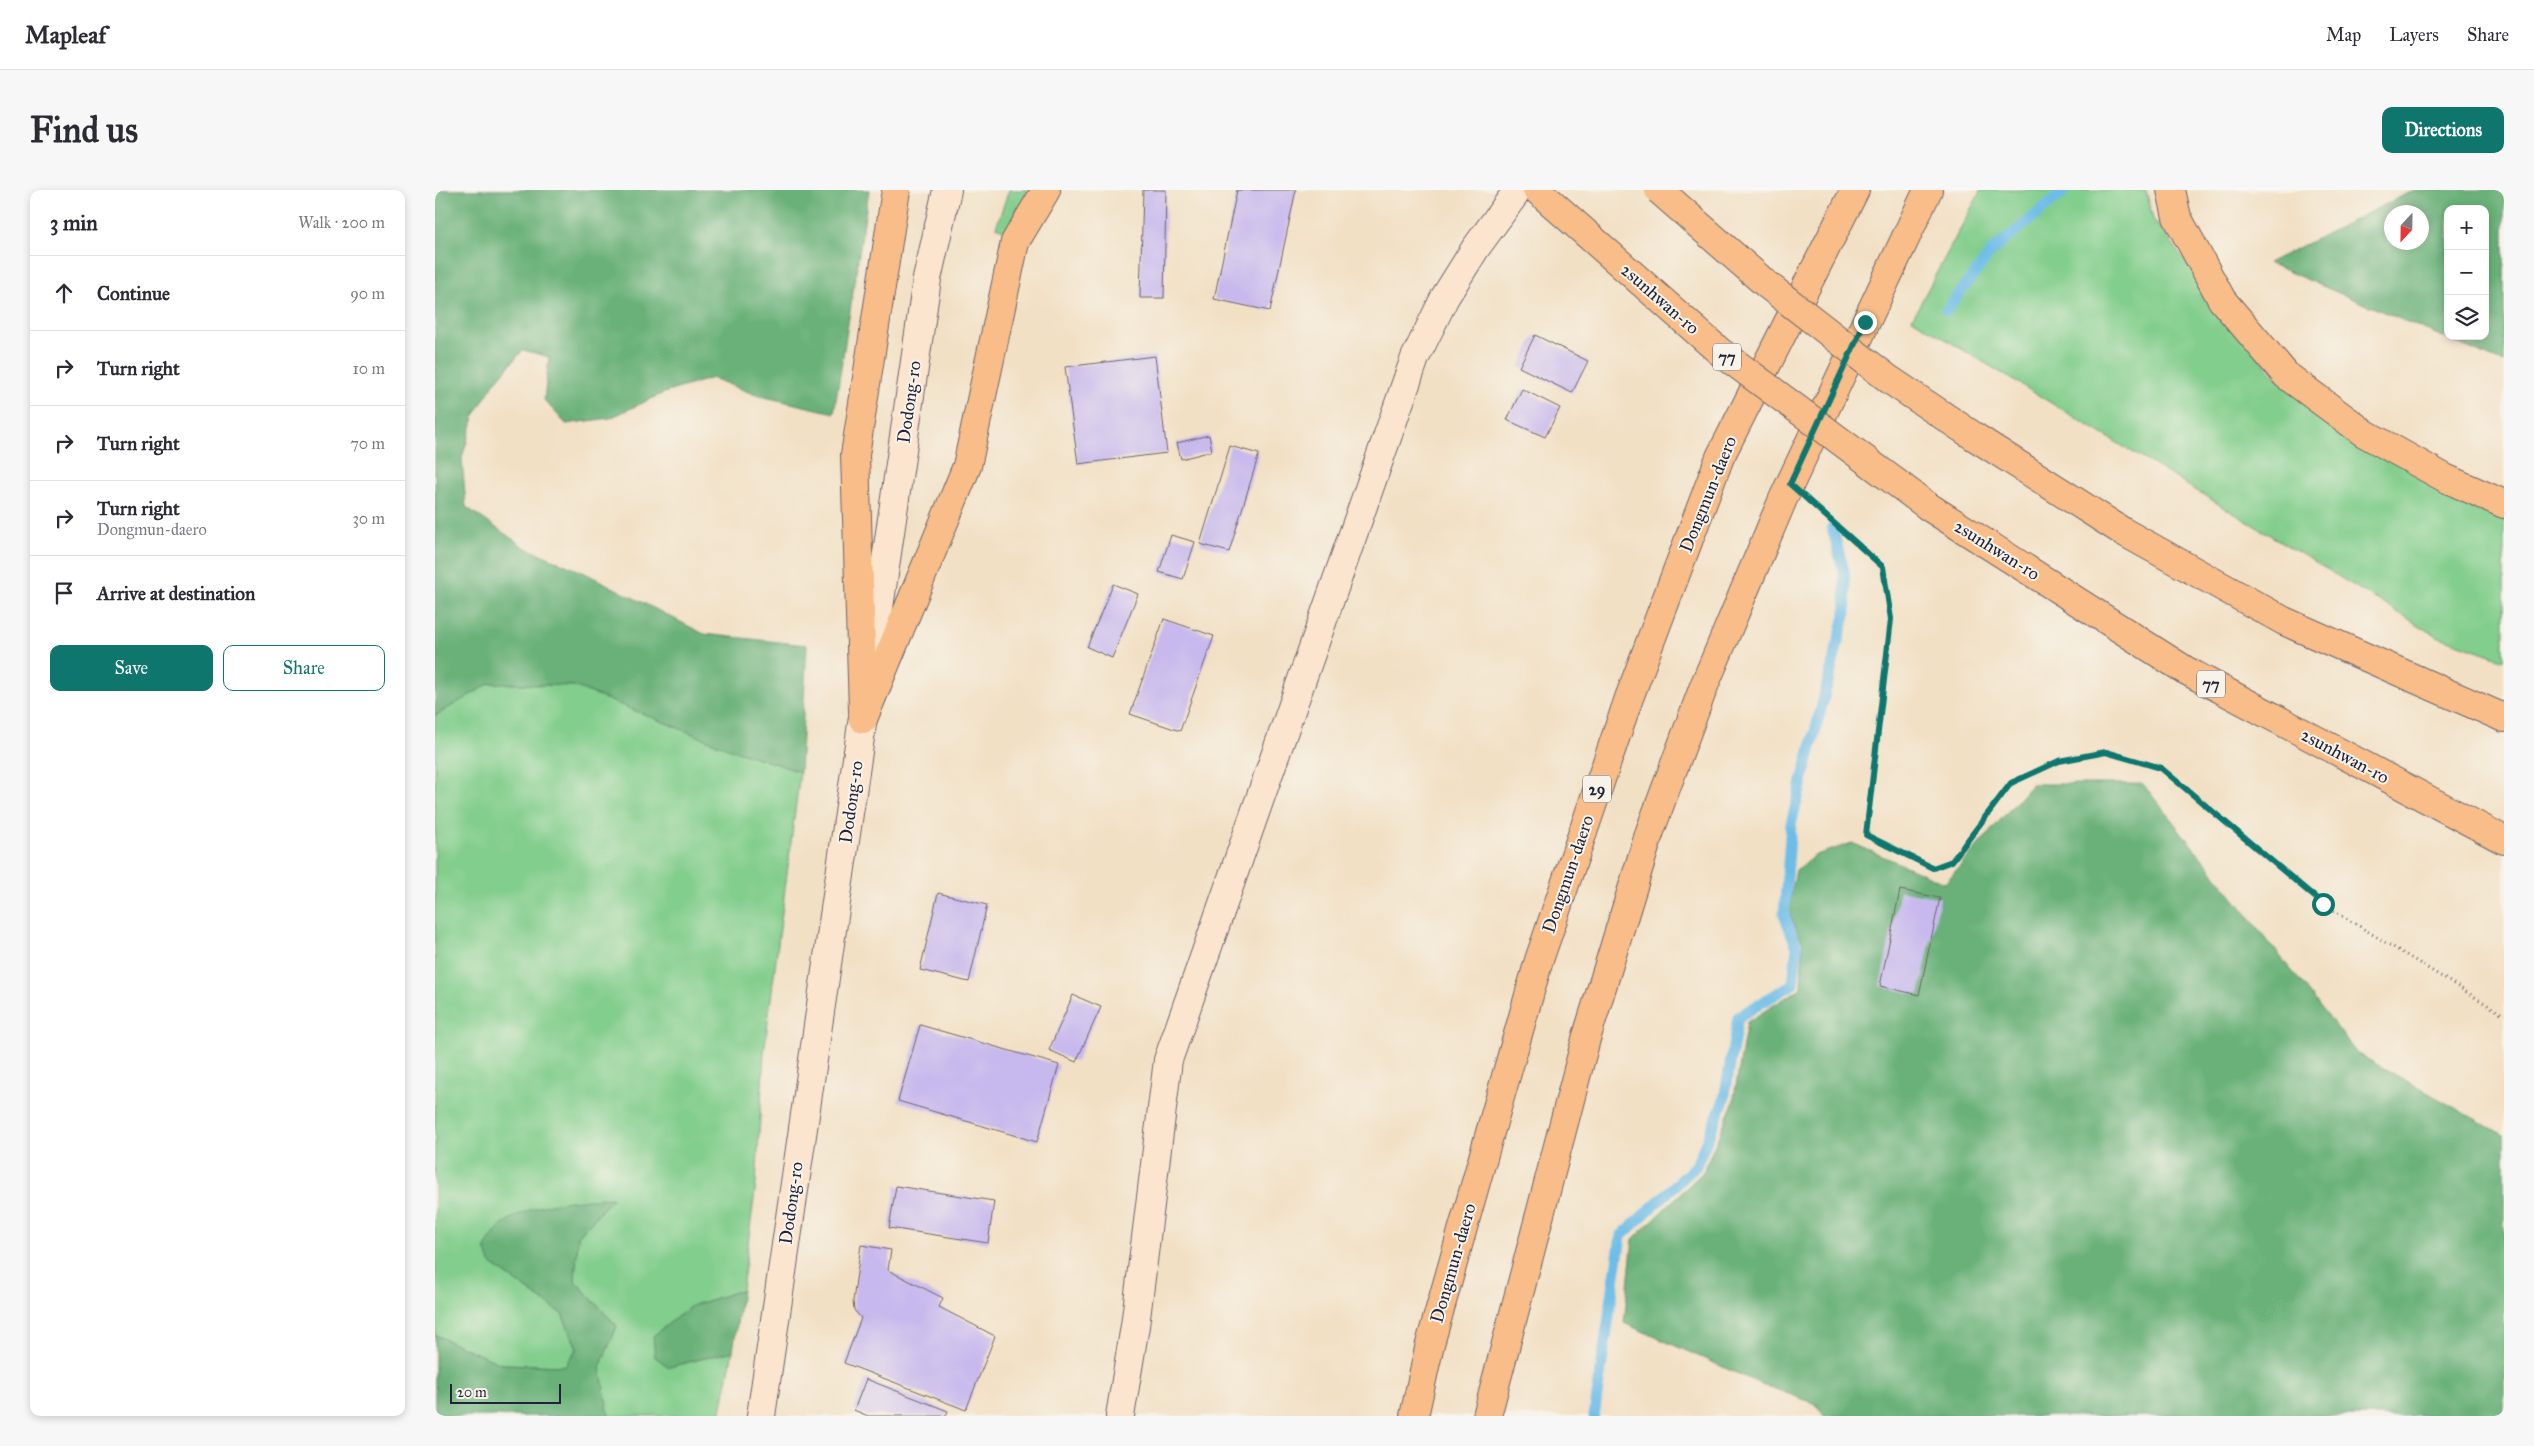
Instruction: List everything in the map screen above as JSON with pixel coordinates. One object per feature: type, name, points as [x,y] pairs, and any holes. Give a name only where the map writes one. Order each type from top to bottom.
[{"type":"main road","points":[[863,719],[855,455],[896,190]]},
{"type":"main road","name":"Dodong-ro","points":[[761,1416],[927,280],[947,190]]},
{"type":"main road","points":[[863,719],[967,466],[1015,242],[1046,190]]},
{"type":"main road","points":[[1120,1416],[1135,1326],[1168,1060],[1415,358],[1445,297],[1475,249],[1519,190]]},
{"type":"main road","name":"2sunhwan-ro","points":[[1537,190],[1719,351],[1929,507],[2185,670],[2504,840]]},
{"type":"main road","points":[[1659,190],[1766,284],[1890,380],[2122,532],[2284,621],[2501,716]]},
{"type":"main road","name":"Dongmun-daero","points":[[1414,1416],[1430,1344],[1536,969],[1629,698],[1720,457],[1855,190]]},
{"type":"main road","points":[[1487,1416],[1586,1039],[1650,831],[1704,686],[1790,484],[1927,190]]},
{"type":"main road","points":[[2171,190],[2177,217],[2222,300],[2286,375],[2365,433],[2445,478],[2504,504]]},
{"type":"main road","points":[[766,1375],[778,1416]]},
{"type":"path","points":[[1790,484],[1883,567],[1891,619],[1866,835],[1933,868],[1952,861],[2011,783],[2059,761],[2106,752],[2161,768],[2323,904],[2504,1015]]},
{"type":"green space","points":[[435,190],[869,190],[834,413],[756,395],[712,378],[664,393],[610,418],[566,424],[544,400],[549,357],[523,350],[495,382],[475,414],[462,458],[466,507],[524,547],[585,573],[704,634],[807,645],[800,772],[728,748],[574,686],[490,683],[435,716]]},
{"type":"green space","points":[[1009,190],[1031,190],[1008,232],[996,227]]},
{"type":"green space","points":[[1981,190],[2146,190],[2153,219],[2274,376],[2489,513],[2504,519],[2504,660],[2437,636],[1912,319]]},
{"type":"green space","points":[[2414,190],[2504,190],[2504,363],[2450,340],[2489,340],[2489,205],[2444,205],[2444,338],[2268,263],[2384,205]]},
{"type":"green space","points":[[490,683],[574,686],[728,748],[800,772],[764,1053],[756,1183],[742,1290],[691,1306],[669,1367],[733,1351],[720,1416],[609,1416],[600,1367],[617,1326],[575,1281],[578,1236],[612,1198],[490,1263],[562,1314],[577,1348],[565,1366],[501,1364],[435,1335],[435,716]]},
{"type":"green space","points":[[2032,784],[2143,784],[2358,1054],[2504,1135],[2504,1416],[1824,1416],[1816,1404],[1761,1384],[1624,1323],[1633,1239],[1703,1172],[1733,1103],[1747,1022],[1801,988],[1803,944],[1788,911],[1796,870],[1816,855],[1852,843],[1945,883]]},
{"type":"green space","points":[[613,1198],[578,1236],[575,1281],[617,1326],[600,1367],[609,1416],[435,1416],[435,1335],[501,1364],[565,1366],[577,1348],[562,1314],[490,1263],[485,1247],[496,1231],[504,1223],[517,1216],[543,1206],[571,1201]]},
{"type":"green space","points":[[742,1290],[733,1351],[669,1367],[655,1357],[653,1336],[691,1306]]},
{"type":"building","points":[[1143,190],[1166,190],[1164,298],[1140,298]]},
{"type":"building","points":[[1237,190],[1296,190],[1270,311],[1214,299]]},
{"type":"building","points":[[1535,335],[1588,361],[1572,393],[1519,367]]},
{"type":"building","points":[[1155,356],[1167,453],[1078,464],[1065,367]]},
{"type":"building","points":[[1522,389],[1560,408],[1545,437],[1507,420]]},
{"type":"building","points":[[1209,435],[1212,451],[1181,459],[1177,443]]},
{"type":"building","points":[[1230,446],[1259,454],[1229,552],[1200,544]]},
{"type":"building","points":[[1171,535],[1195,542],[1183,579],[1159,572]]},
{"type":"building","points":[[1113,584],[1138,594],[1112,658],[1087,647]]},
{"type":"building","points":[[1164,619],[1214,636],[1180,731],[1130,714]]},
{"type":"building","points":[[1900,890],[1940,898],[1919,995],[1880,986]]},
{"type":"building","points":[[938,893],[987,905],[969,982],[920,970]]},
{"type":"building","points":[[1073,995],[1101,1007],[1076,1062],[1049,1050]]},
{"type":"building","points":[[920,1025],[1059,1065],[1037,1142],[898,1101]]},
{"type":"building","points":[[896,1186],[994,1201],[988,1243],[889,1228]]},
{"type":"building","points":[[861,1245],[891,1250],[888,1270],[943,1298],[939,1307],[995,1336],[966,1410],[844,1363],[861,1318],[854,1310],[853,1301]]},
{"type":"building","points":[[866,1379],[948,1411],[946,1416],[868,1416],[854,1410]]},
{"type":"waterway","points":[[1946,311],[1992,251],[2066,190]]},
{"type":"waterway","points":[[1594,1416],[1621,1236],[1696,1166],[1724,1100],[1738,1017],[1793,984],[1797,947],[1784,915],[1791,824],[1846,612],[1844,572],[1832,527]]},
{"type":"route","points":[[1865,322],[1790,484],[1883,567],[1891,619],[1866,835],[1933,868],[1952,861],[2011,783],[2059,761],[2106,752],[2161,768],[2323,904]]}]
